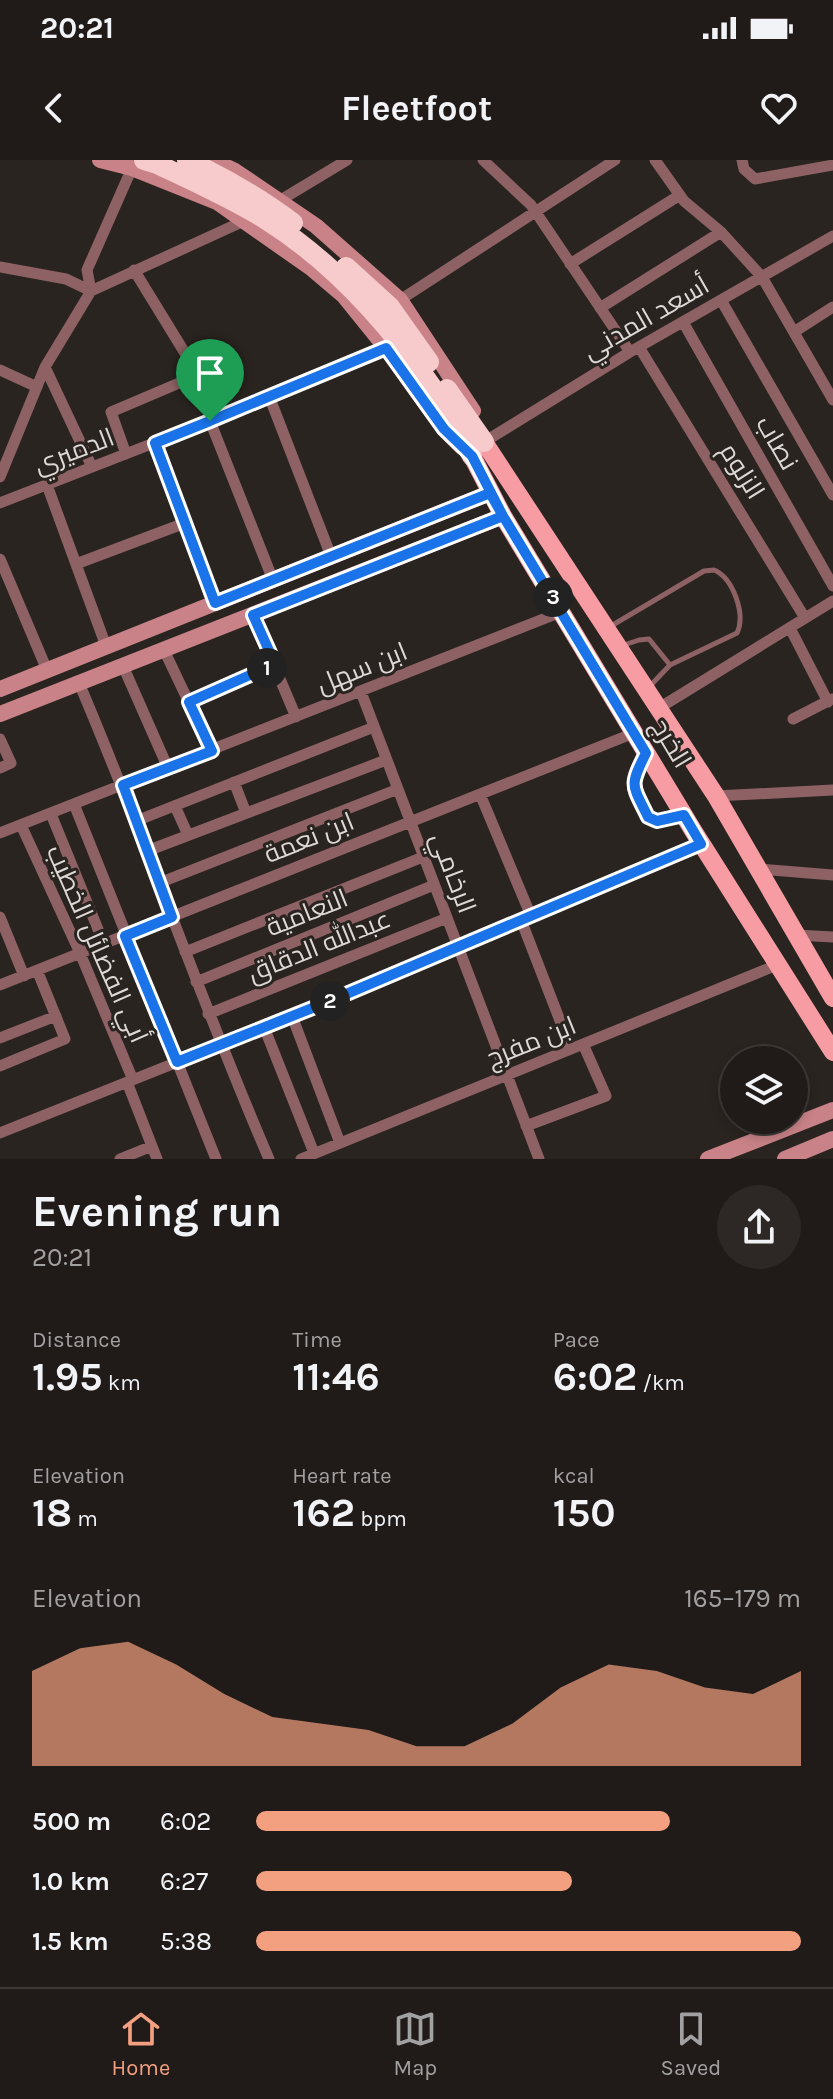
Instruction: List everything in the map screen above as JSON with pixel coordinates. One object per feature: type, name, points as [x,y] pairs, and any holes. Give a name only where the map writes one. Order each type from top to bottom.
[{"type":"highway","points":[[186,160],[224,177],[266,202],[390,307],[478,449]]},
{"type":"highway","points":[[138,163],[157,164],[244,207],[317,257],[439,386]]},
{"type":"main road","points":[[100,160],[138,163],[162,180],[217,202],[246,220],[344,296],[444,429],[478,449],[607,629],[716,796],[833,998]]},
{"type":"main road","points":[[162,180],[186,160]]},
{"type":"main road","points":[[212,160],[240,168],[279,201],[316,226],[400,300],[475,414],[478,449]]},
{"type":"main road","name":"الخرج","points":[[478,449],[490,493],[503,516],[701,844],[833,1052]]},
{"type":"main road","points":[[1,685],[47,670],[490,493]]},
{"type":"main road","points":[[0,714],[503,516]]},
{"type":"main road","points":[[708,1159],[833,1110]]},
{"type":"main road","points":[[785,1159],[806,1155],[833,1139]]},
{"type":"street","points":[[279,201],[347,160]]},
{"type":"street","name":"الزلوم","points":[[483,160],[526,199],[600,308],[635,350],[805,618]]},
{"type":"street","points":[[400,300],[615,160]]},
{"type":"street","points":[[655,160],[680,195],[704,220],[721,232],[762,277],[829,383],[833,400]]},
{"type":"street","points":[[742,160],[744,169],[755,179],[827,164]]},
{"type":"street","points":[[91,291],[87,270],[138,163]]},
{"type":"street","points":[[570,264],[680,195]]},
{"type":"street","points":[[0,477],[3,462],[45,367],[91,291],[246,220]]},
{"type":"street","points":[[600,308],[721,232]]},
{"type":"street","name":"أسعد المدني","points":[[478,449],[635,350],[833,236]]},
{"type":"street","points":[[0,267],[66,279],[91,291]]},
{"type":"street","points":[[134,270],[223,415]]},
{"type":"street","points":[[721,300],[833,495]]},
{"type":"street","points":[[794,332],[833,307]]},
{"type":"street","name":"نصاب","points":[[683,322],[833,586]]},
{"type":"street","name":"الدميري","points":[[0,503],[386,348]]},
{"type":"street","points":[[45,367],[92,467]]},
{"type":"street","points":[[0,370],[37,387]]},
{"type":"street","points":[[126,454],[111,412],[198,375]]},
{"type":"street","points":[[269,396],[331,556]]},
{"type":"street","points":[[210,421],[273,580]]},
{"type":"street","points":[[155,443],[215,603]]},
{"type":"street","points":[[47,485],[106,646]]},
{"type":"street","points":[[76,564],[185,523]]},
{"type":"street","points":[[0,559],[47,670]]},
{"type":"street","points":[[659,708],[833,601]]},
{"type":"street","name":"ابن سهل","points":[[0,833],[561,612]]},
{"type":"street","points":[[253,615],[296,717]]},
{"type":"street","points":[[790,628],[830,700],[793,719]]},
{"type":"street","points":[[164,650],[212,751]]},
{"type":"street","points":[[189,702],[275,664]]},
{"type":"street","points":[[123,666],[168,768]]},
{"type":"street","points":[[79,683],[123,785],[220,1045],[269,1159]]},
{"type":"street","name":"الرخامي","points":[[361,692],[539,1159]]},
{"type":"street","points":[[136,821],[374,727]]},
{"type":"street","name":"ابن نعمة","points":[[0,985],[634,733]]},
{"type":"street","points":[[0,739],[11,763],[0,768]]},
{"type":"street","points":[[147,851],[386,760]]},
{"type":"street","points":[[234,782],[246,813]]},
{"type":"street","points":[[159,883],[398,789]]},
{"type":"street","points":[[716,796],[833,790]]},
{"type":"street","points":[[480,794],[577,1046],[606,1096],[526,1126]]},
{"type":"street","points":[[74,804],[216,1159]]},
{"type":"street","points":[[175,806],[188,835]]},
{"type":"street","points":[[51,814],[104,944]]},
{"type":"street","name":"أبي الفضائل الخطيب","points":[[21,825],[80,953],[157,1159]]},
{"type":"street","points":[[0,1133],[292,1016],[701,844]]},
{"type":"street","points":[[185,952],[423,857]]},
{"type":"street","points":[[758,869],[833,875]]},
{"type":"street","name":"النعامية","points":[[196,982],[434,885]]},
{"type":"street","points":[[0,917],[24,976]]},
{"type":"street","name":"عبدالله الدقاق","points":[[208,1014],[447,918]]},
{"type":"street","points":[[796,935],[833,937]]},
{"type":"street","name":"ابن مفرج","points":[[301,1159],[777,965]]},
{"type":"street","points":[[0,1066],[65,1039],[37,970]]},
{"type":"street","points":[[0,1038],[56,1016]]},
{"type":"street","points":[[292,1016],[340,1143]]},
{"type":"street","points":[[264,1027],[314,1153]]},
{"type":"street","points":[[120,1159],[152,1146]]},
{"type":"lane","points":[[607,629],[698,574],[708,570],[719,571],[726,578],[735,596],[740,628],[730,637],[670,665],[647,690]]},
{"type":"lane","points":[[619,647],[649,639],[670,665]]},
{"type":"lane","points":[[646,753],[633,778],[633,785],[648,817],[657,821],[684,815]]},
{"type":"route","points":[[210,421],[155,443],[215,603],[490,493],[646,753],[633,778],[633,785],[648,817],[657,821],[684,815],[701,844],[177,1062],[125,936],[172,917],[123,785],[212,751],[189,702],[275,664],[253,615],[503,516],[490,493],[472,456],[444,429],[386,348],[210,421]]}]
